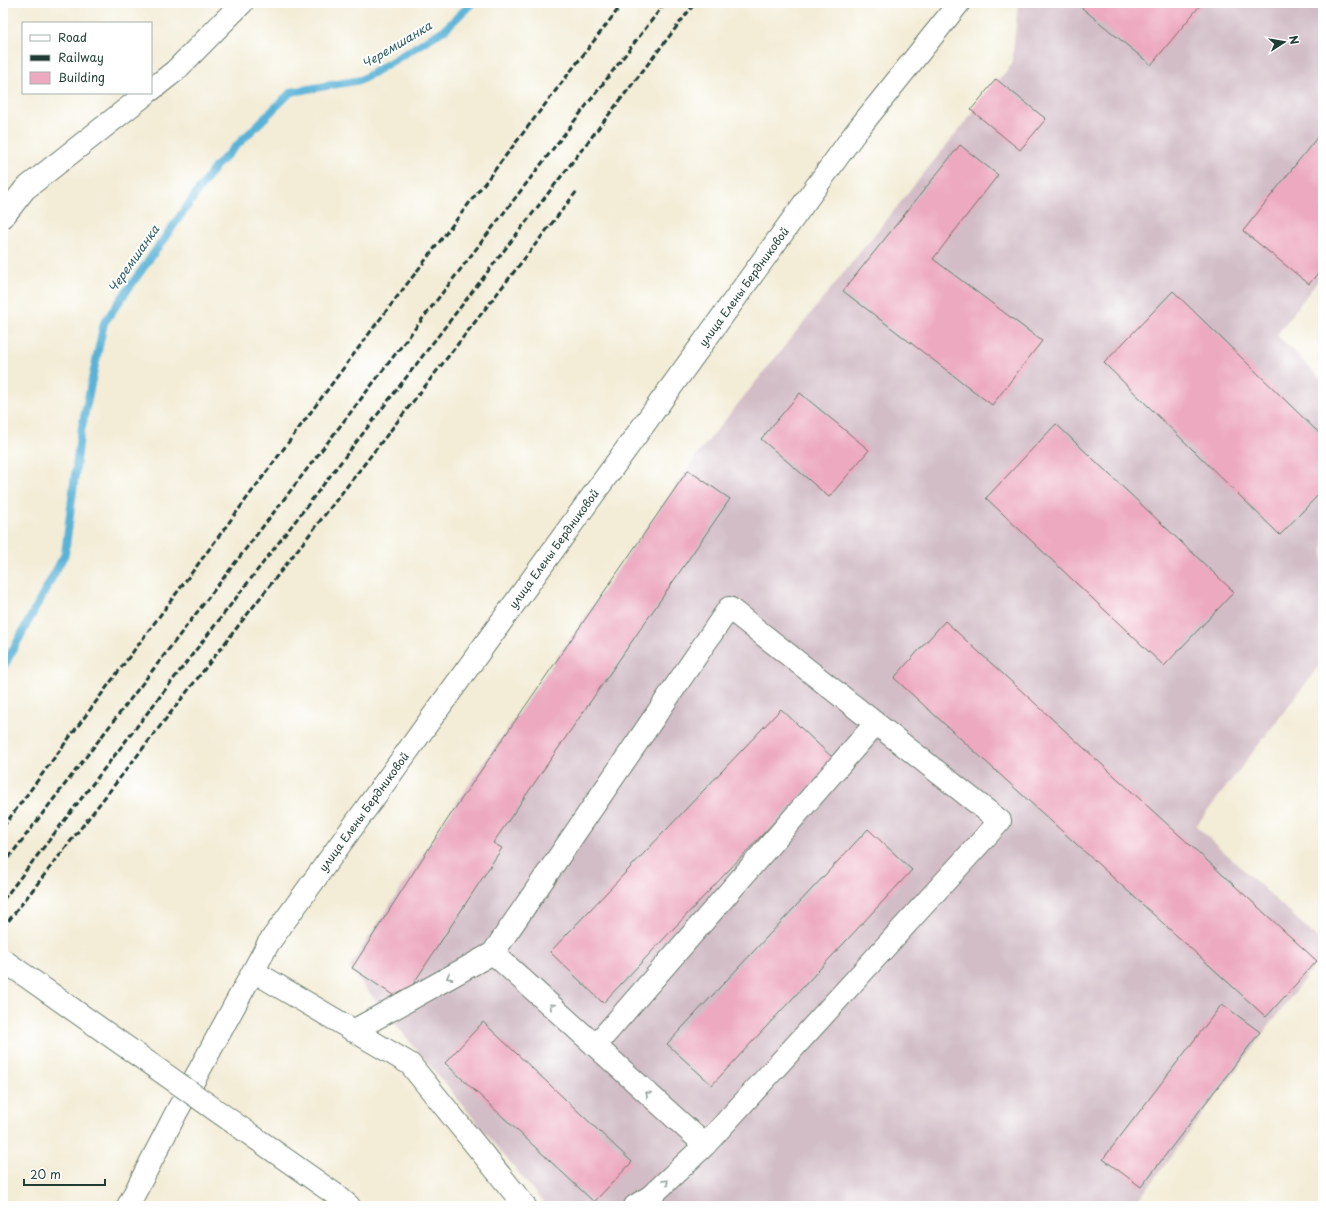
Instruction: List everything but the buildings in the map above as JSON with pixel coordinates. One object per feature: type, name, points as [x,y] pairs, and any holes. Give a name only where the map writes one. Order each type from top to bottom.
[{"type":"street","points":[[152,89],[175,71],[242,3]]},
{"type":"street","name":"улица Елены Бердниковой","points":[[128,1206],[176,1113],[268,944],[855,133],[959,3]]},
{"type":"street","points":[[3,217],[25,189],[146,94]]},
{"type":"street","points":[[353,1031],[493,953],[729,608],[1000,821],[705,1144],[651,1196],[635,1206]]},
{"type":"street","points":[[595,1046],[876,723]]},
{"type":"street","points":[[493,953],[705,1144]]},
{"type":"street","points":[[3,960],[343,1201]]},
{"type":"street","points":[[253,971],[410,1064],[525,1206]]},
{"type":"shaded area","points":[[1018,3],[1323,3],[1323,274],[1277,335],[1323,381],[1323,661],[1196,826],[1323,943],[1323,954],[1134,1206],[546,1206],[349,968],[461,796],[700,451],[1012,64]]},
{"type":"waterway","name":"Черемшанка","points":[[3,668],[65,554],[80,436],[104,323],[215,167],[291,92],[361,80],[444,30],[472,3]]},
{"type":"railway","points":[[3,827],[374,327],[623,3]]},
{"type":"railway","points":[[3,865],[665,3]]},
{"type":"railway","points":[[3,900],[695,3]]},
{"type":"railway","points":[[3,928],[577,191]]}]
